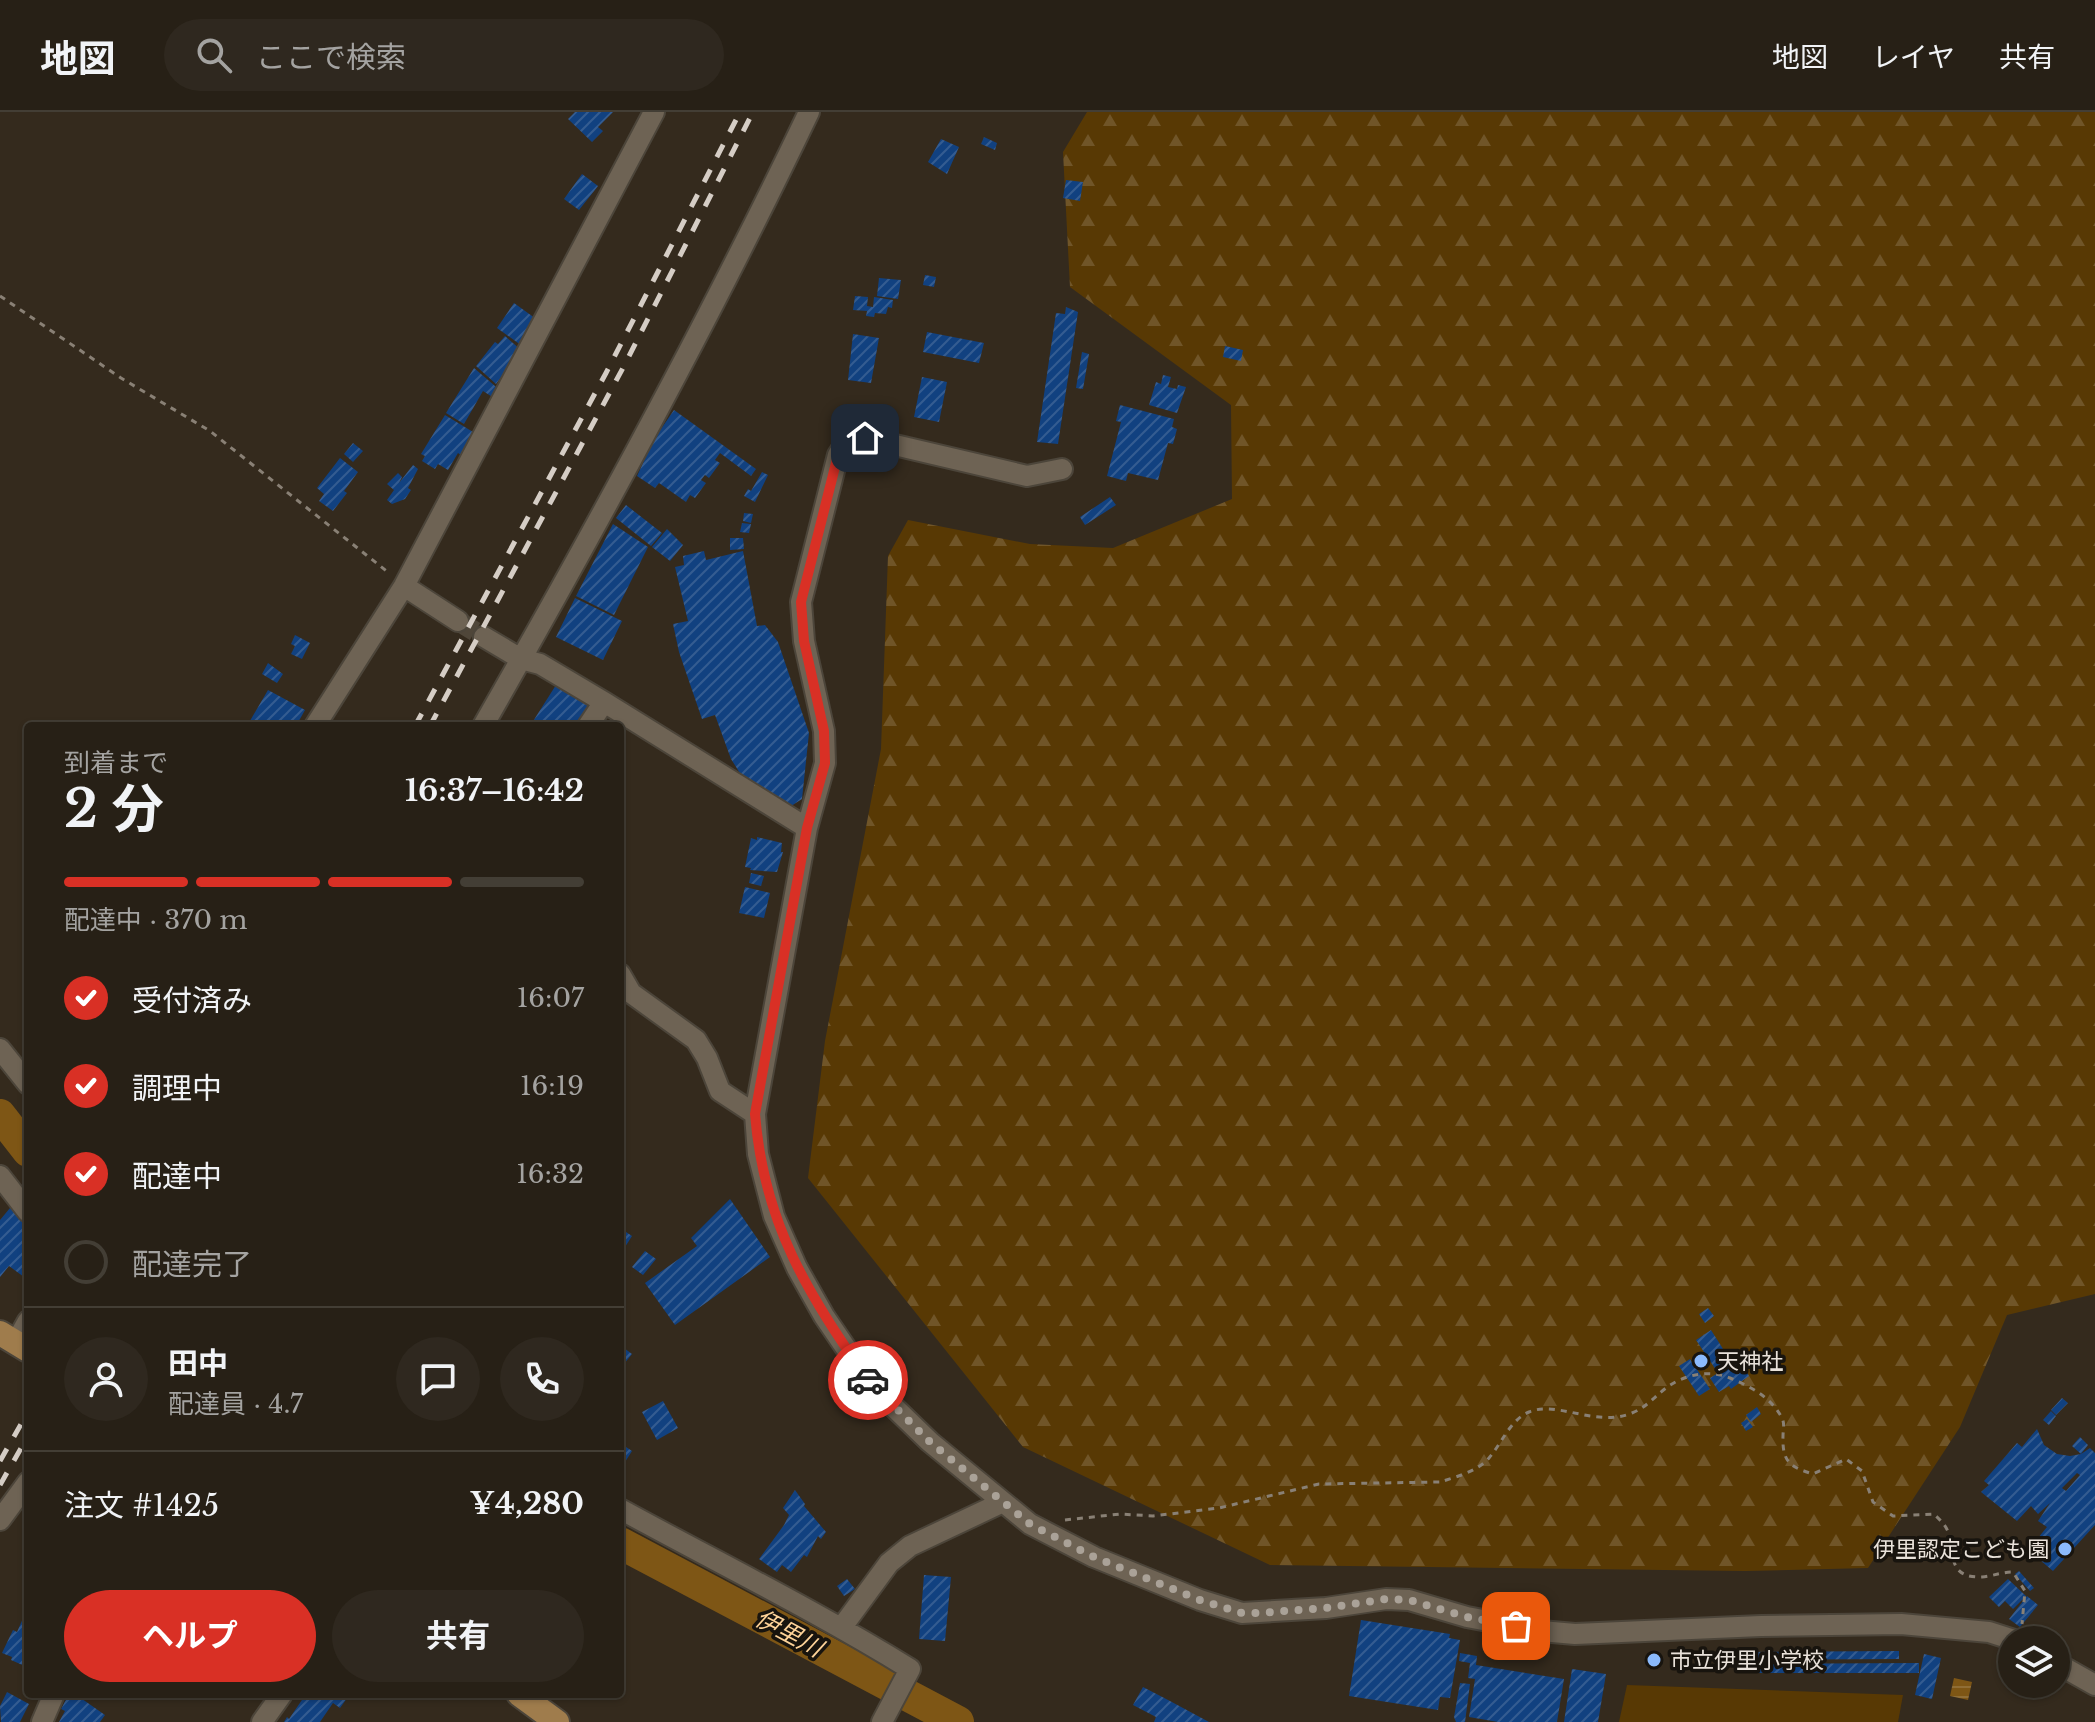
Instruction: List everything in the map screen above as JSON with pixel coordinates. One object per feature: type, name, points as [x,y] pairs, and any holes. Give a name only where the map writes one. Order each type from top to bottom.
[{"type":"main road","points":[[524,1698],[557,1722]]},
{"type":"street","points":[[318,722],[404,586],[654,112]]},
{"type":"street","points":[[485,722],[676,376],[761,213],[809,112]]},
{"type":"street","points":[[1062,469],[1027,476],[865,438],[847,441],[838,455],[801,602],[804,641],[824,731],[825,763],[807,828],[755,1114],[758,1154],[774,1216],[797,1268],[824,1316],[871,1385],[930,1442],[1030,1524],[1094,1557],[1200,1600],[1242,1613],[1326,1608],[1386,1599],[1409,1600],[1467,1617],[1541,1631],[1575,1634],[1901,1624],[1998,1633]]},
{"type":"street","points":[[404,586],[458,621]]},
{"type":"street","points":[[484,637],[521,659],[540,664],[807,828]]},
{"type":"street","points":[[591,722],[604,702]]},
{"type":"street","points":[[624,981],[631,993],[696,1040],[720,1091],[755,1114]]},
{"type":"street","points":[[0,1049],[24,1079]]},
{"type":"street","points":[[0,1176],[24,1207]]},
{"type":"street","points":[[0,1520],[24,1487]]},
{"type":"street","points":[[842,1627],[889,1563],[910,1546],[1001,1503]]},
{"type":"street","points":[[624,1511],[842,1627],[910,1669],[882,1722]]},
{"type":"street","points":[[2070,1671],[2095,1685]]},
{"type":"street","points":[[42,1722],[52,1698]]},
{"type":"street","points":[[262,1722],[279,1698]]},
{"type":"path","points":[[0,296],[121,378],[210,431],[322,517],[404,586]]},
{"type":"path","points":[[1030,1524],[1120,1514],[1153,1516],[1219,1508],[1319,1484],[1440,1482],[1487,1461],[1516,1422],[1527,1413],[1546,1410],[1603,1419],[1630,1414],[1654,1401],[1663,1389],[1677,1381],[1713,1373],[1726,1376],[1768,1399],[1784,1421],[1783,1443],[1788,1463],[1794,1468],[1813,1474],[1846,1459],[1862,1471],[1873,1502],[1893,1516],[1934,1514],[1942,1521],[1949,1533],[1955,1568],[1965,1574],[1984,1577],[2000,1571],[2013,1572],[2025,1591],[2019,1626]]},
{"type":"green space","points":[[1087,112],[2095,112],[2095,1294],[2007,1315],[1960,1427],[1868,1568],[1745,1571],[1270,1565],[1023,1447],[808,1178],[825,1041],[881,749],[888,556],[908,520],[1030,544],[1113,548],[1232,499],[1231,405],[1070,287],[1063,152]]},
{"type":"green space","points":[[1627,1685],[1903,1695],[1898,1722],[1619,1722]]},
{"type":"shaded area","points":[[1954,1678],[1972,1682],[1968,1700],[1950,1696]]},
{"type":"building","points":[[575,112],[613,112],[598,127],[603,131],[592,142],[568,119]]},
{"type":"building","points":[[984,137],[997,143],[995,150],[981,144]]},
{"type":"building","points":[[941,139],[959,147],[947,174],[928,162]]},
{"type":"building","points":[[582,174],[598,186],[579,210],[564,199]]},
{"type":"building","points":[[1066,180],[1083,182],[1080,201],[1063,198]]},
{"type":"building","points":[[925,275],[936,277],[934,287],[923,285]]},
{"type":"building","points":[[879,278],[901,280],[898,299],[877,296]]},
{"type":"building","points":[[855,296],[868,297],[867,306],[873,307],[874,297],[893,300],[892,308],[888,307],[886,314],[866,316],[867,311],[853,310]]},
{"type":"building","points":[[514,303],[539,321],[525,348],[497,328]]},
{"type":"building","points":[[1066,307],[1078,312],[1058,444],[1037,442],[1056,313],[1065,314]]},
{"type":"building","points":[[927,332],[984,343],[979,363],[923,352]]},
{"type":"building","points":[[853,334],[879,338],[871,383],[848,380]]},
{"type":"building","points":[[505,336],[521,350],[496,384],[476,366],[495,342],[498,344]]},
{"type":"building","points":[[1225,346],[1243,350],[1241,361],[1223,357]]},
{"type":"building","points":[[1082,352],[1089,354],[1083,389],[1076,388]]},
{"type":"building","points":[[474,368],[502,392],[497,400],[483,391],[464,424],[446,413]]},
{"type":"building","points":[[1163,375],[1171,377],[1168,387],[1186,387],[1177,413],[1149,405],[1156,382],[1161,384]]},
{"type":"building","points":[[922,377],[947,382],[939,422],[914,417]]},
{"type":"building","points":[[1120,405],[1174,419],[1172,427],[1177,429],[1173,444],[1168,443],[1158,480],[1128,473],[1126,481],[1107,476],[1121,422],[1116,421]]},
{"type":"building","points":[[674,410],[756,469],[751,476],[720,453],[715,460],[720,463],[709,478],[705,475],[701,480],[706,483],[695,498],[690,495],[686,502],[659,483],[655,488],[637,476],[654,439]]},
{"type":"building","points":[[445,415],[473,432],[462,456],[458,453],[448,470],[438,464],[435,469],[422,461],[425,456],[421,454]]},
{"type":"building","points":[[353,443],[363,451],[353,462],[344,454]]},
{"type":"building","points":[[340,458],[358,472],[333,511],[319,501],[324,494],[317,488]]},
{"type":"building","points":[[413,465],[418,469],[408,488],[411,490],[405,499],[392,504],[387,500],[394,490],[387,484],[398,473],[402,477],[399,483]]},
{"type":"building","points":[[762,472],[768,475],[755,502],[744,496],[748,489],[751,491]]},
{"type":"building","points":[[1110,497],[1116,505],[1085,525],[1080,517]]},
{"type":"building","points":[[626,505],[662,533],[651,546],[616,518]]},
{"type":"building","points":[[744,513],[753,514],[751,523],[743,521]]},
{"type":"building","points":[[742,523],[751,524],[749,533],[740,532]]},
{"type":"building","points":[[613,524],[648,547],[614,615],[576,596]]},
{"type":"building","points":[[667,529],[683,545],[670,561],[652,547]]},
{"type":"building","points":[[730,538],[743,538],[744,549],[730,550]]},
{"type":"building","points":[[704,551],[706,560],[743,551],[757,626],[765,625],[778,642],[809,733],[802,799],[788,808],[743,778],[731,759],[715,715],[702,719],[679,652],[673,624],[688,621],[675,567],[684,565],[683,556]]},
{"type":"building","points":[[575,598],[622,621],[603,660],[556,637]]},
{"type":"building","points":[[295,635],[310,643],[302,659],[291,654]]},
{"type":"building","points":[[268,663],[283,674],[277,683],[262,674]]},
{"type":"building","points":[[556,685],[592,707],[583,722],[533,722]]},
{"type":"building","points":[[268,690],[305,710],[298,722],[249,722]]},
{"type":"building","points":[[757,837],[782,843],[783,852],[777,872],[745,867],[751,838],[757,840]]},
{"type":"building","points":[[751,873],[764,876],[761,886],[749,883]]},
{"type":"building","points":[[745,887],[770,893],[764,918],[739,913]]},
{"type":"building","points":[[730,1199],[770,1257],[675,1325],[645,1283],[697,1246],[691,1238]]},
{"type":"building","points":[[15,1202],[24,1214],[24,1277],[9,1266],[0,1277],[0,1220]]},
{"type":"building","points":[[624,1231],[632,1236],[624,1246]]},
{"type":"building","points":[[645,1251],[656,1259],[643,1275],[632,1267]]},
{"type":"building","points":[[1708,1308],[1714,1316],[1705,1323],[1699,1314]]},
{"type":"building","points":[[1711,1330],[1732,1363],[1739,1359],[1749,1376],[1731,1389],[1729,1386],[1719,1392],[1710,1378],[1718,1373],[1696,1340]]},
{"type":"building","points":[[624,1348],[632,1354],[624,1364]]},
{"type":"building","points":[[1690,1359],[1710,1389],[1699,1396],[1679,1366]]},
{"type":"building","points":[[2062,1398],[2068,1403],[2056,1415],[2051,1410]]},
{"type":"building","points":[[663,1401],[678,1428],[657,1440],[642,1412]]},
{"type":"building","points":[[1757,1407],[1761,1414],[1751,1422],[1746,1415]]},
{"type":"building","points":[[2051,1411],[2056,1416],[2049,1425],[2043,1420]]},
{"type":"building","points":[[1747,1419],[1753,1427],[1746,1431],[1741,1423]]},
{"type":"building","points":[[2037,1429],[2044,1445],[2057,1454],[2081,1454],[2090,1448],[2095,1453],[2095,1525],[2053,1571],[2028,1550],[2047,1527],[2038,1521],[2050,1503],[2038,1514],[2031,1506],[2017,1521],[1981,1492],[1989,1485],[1984,1481],[2017,1443],[2022,1447]],"holes":[[[2077,1473],[2080,1475],[2066,1491],[2062,1488]]]},
{"type":"building","points":[[2080,1437],[2088,1445],[2081,1454],[2072,1446]]},
{"type":"building","points":[[624,1446],[632,1451],[624,1464]]},
{"type":"building","points":[[795,1490],[826,1532],[821,1539],[818,1536],[807,1557],[804,1555],[791,1572],[782,1565],[777,1572],[759,1559],[784,1525],[789,1515],[783,1508]]},
{"type":"building","points":[[2019,1571],[2034,1588],[2030,1591],[2015,1574]]},
{"type":"building","points":[[924,1575],[951,1577],[945,1641],[919,1639]]},
{"type":"building","points":[[847,1579],[855,1589],[844,1596],[837,1586]]},
{"type":"building","points":[[2008,1579],[2026,1596],[2013,1609],[2005,1601],[1999,1607],[1989,1597]]},
{"type":"building","points":[[2027,1596],[2038,1605],[2021,1626],[2009,1619]]},
{"type":"building","points":[[24,1616],[24,1666],[2,1653],[13,1630],[17,1632]]},
{"type":"building","points":[[1361,1620],[1450,1634],[1449,1638],[1460,1640],[1450,1698],[1440,1697],[1438,1710],[1349,1696]]},
{"type":"building","points":[[1899,1651],[1899,1659],[1752,1660],[1752,1652]]},
{"type":"building","points":[[1460,1653],[1477,1656],[1476,1665],[1564,1679],[1557,1722],[1498,1722],[1469,1717],[1475,1679],[1468,1678],[1470,1663],[1459,1661]]},
{"type":"building","points":[[1924,1654],[1941,1658],[1932,1699],[1915,1695]]},
{"type":"building","points":[[1919,1663],[1919,1673],[1751,1673],[1751,1664]]},
{"type":"building","points":[[1572,1669],[1606,1674],[1598,1722],[1564,1722]]},
{"type":"building","points":[[1460,1683],[1470,1684],[1465,1722],[1456,1722],[1454,1717]]},
{"type":"building","points":[[1143,1687],[1209,1722],[1154,1722],[1156,1717],[1133,1705]]},
{"type":"building","points":[[7,1692],[29,1704],[20,1722],[1,1722],[0,1706]]},
{"type":"building","points":[[67,1698],[81,1698],[105,1715],[100,1722],[59,1722],[65,1711],[61,1709]]},
{"type":"building","points":[[303,1698],[347,1698],[340,1708],[333,1703],[320,1722],[284,1722],[287,1717],[289,1719]]},
{"type":"waterway","name":"伊里川","points":[[0,1115],[24,1146]]},
{"type":"waterway","name":"伊里川","points":[[624,1545],[958,1722]]},
{"type":"tunnel","points":[[458,621],[484,637]]},
{"type":"railway","points":[[417,722],[606,373],[740,112]]},
{"type":"railway","points":[[432,722],[624,366],[753,112]]},
{"type":"railway","points":[[0,1461],[24,1419]]},
{"type":"railway","points":[[0,1485],[24,1443]]},
{"type":"way so far","points":[[868,1380],[930,1442],[1030,1524],[1094,1557],[1200,1600],[1242,1613],[1258,1613],[1326,1608],[1386,1599],[1409,1600],[1467,1617],[1516,1626]]},
{"type":"place","name":"天神社","points":[[1701,1361]]},
{"type":"place","name":"伊里認定こども園","points":[[2065,1549]]},
{"type":"place","name":"市立伊里小学校","points":[[1654,1660]]},
{"type":"route","points":[[865,438],[847,441],[838,455],[801,602],[804,641],[824,731],[825,763],[807,828],[755,1114],[758,1154],[774,1216],[797,1268],[824,1316],[868,1380]]}]
